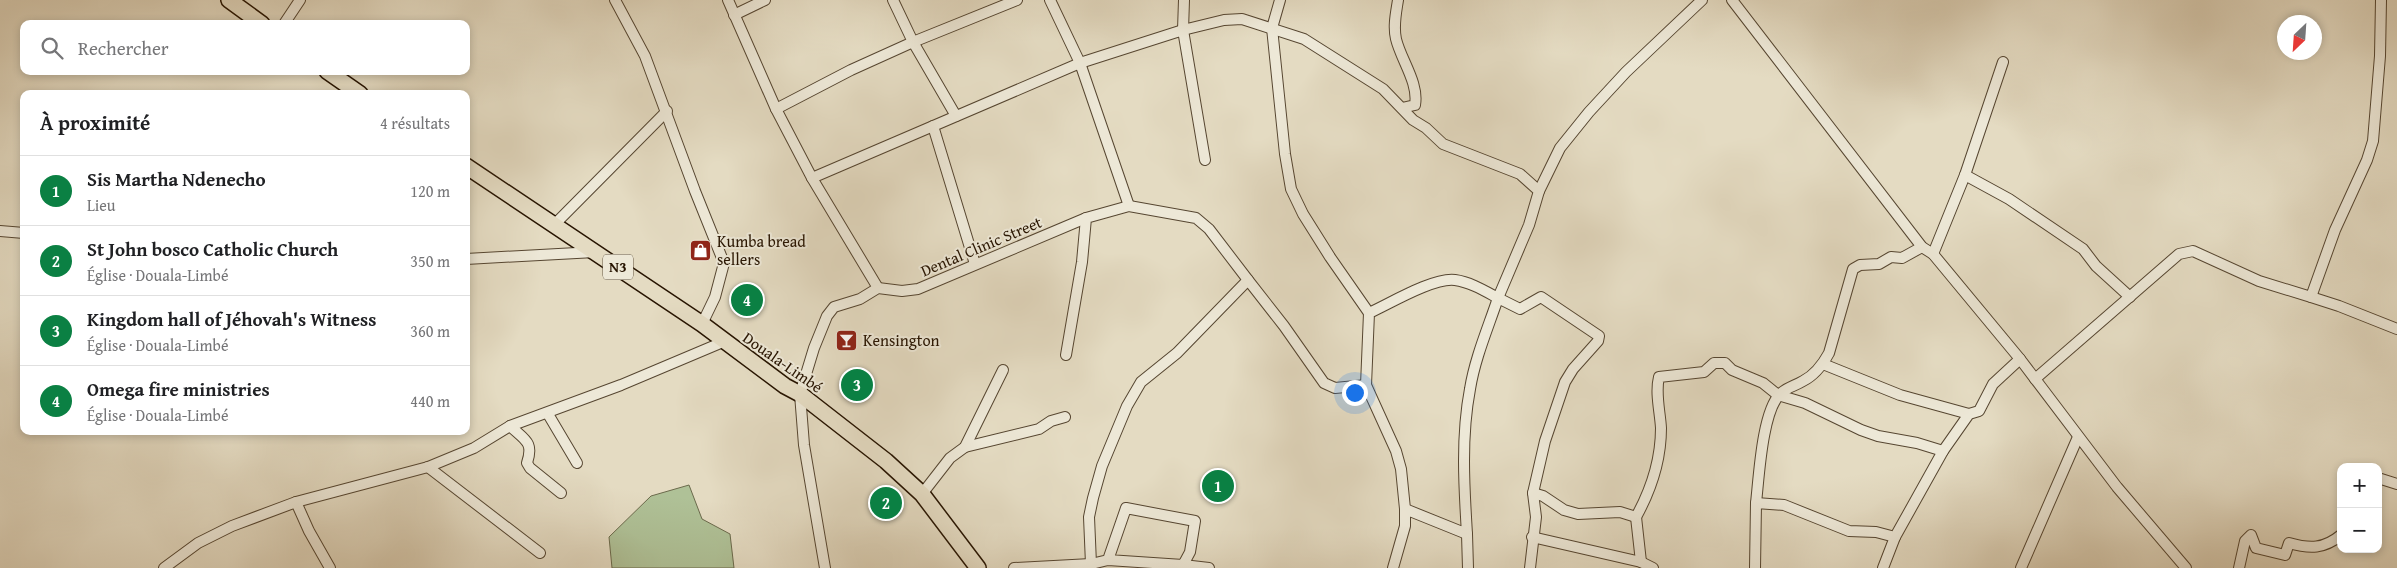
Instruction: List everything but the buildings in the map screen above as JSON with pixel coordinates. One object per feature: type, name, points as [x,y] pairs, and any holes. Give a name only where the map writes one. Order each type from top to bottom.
[{"type":"highway","points":[[229,0],[256,20]]},
{"type":"highway","points":[[333,75],[354,90]]},
{"type":"highway","name":"Douala-Limbé","points":[[470,169],[702,324],[723,342],[785,386],[800,394],[886,461],[922,494],[978,568]]},
{"type":"street","points":[[287,20],[300,0]]},
{"type":"street","points":[[615,0],[645,56],[724,263],[716,297],[702,324]]},
{"type":"street","points":[[728,0],[776,109],[812,178],[878,288],[860,299],[846,301],[834,307],[827,316],[814,348],[800,394],[804,445],[825,568]]},
{"type":"street","points":[[734,15],[765,0]]},
{"type":"street","points":[[893,0],[913,42],[956,116]]},
{"type":"street","points":[[776,109],[851,70],[913,42],[1017,0]]},
{"type":"street","points":[[1050,0],[1080,63],[1129,206],[1196,218],[1209,229],[1284,326],[1324,383],[1335,388],[1366,385]]},
{"type":"street","points":[[1184,0],[1183,30],[1205,160]]},
{"type":"street","points":[[1280,0],[1272,28],[1285,154],[1291,189],[1303,214],[1369,314],[1366,385],[1396,451],[1401,469],[1405,526],[1393,568]]},
{"type":"street","points":[[1398,0],[1394,28],[1416,99],[1414,106],[1402,108]]},
{"type":"street","points":[[1468,568],[1464,469],[1466,413],[1477,361],[1498,298],[1529,225],[1539,191],[1560,148],[1594,106],[1626,72],[1702,0]]},
{"type":"street","points":[[1732,0],[1922,247],[1933,254],[2020,360],[2117,487],[2186,568]]},
{"type":"street","points":[[2311,296],[2335,230],[2367,160],[2372,140],[2378,75],[2381,0]]},
{"type":"street","points":[[812,178],[1080,63],[1183,30],[1234,19],[1272,28],[1304,39],[1322,49],[1383,89],[1413,120],[1426,128],[1443,144],[1520,174],[1539,191]]},
{"type":"street","points":[[1933,254],[1965,176],[2004,62]]},
{"type":"street","points":[[554,225],[667,112]]},
{"type":"street","points":[[933,126],[975,264]]},
{"type":"street","points":[[1965,176],[2009,199],[2083,249],[2096,266],[2130,297]]},
{"type":"street","name":"Dental Clinic Street","points":[[878,288],[902,291],[918,289],[1086,218],[1129,206]]},
{"type":"street","points":[[1066,355],[1082,262],[1086,218]]},
{"type":"street","points":[[0,231],[20,233]]},
{"type":"street","points":[[1754,568],[1756,503],[1766,427],[1778,396],[1788,387],[1812,376],[1823,364],[1829,353],[1853,269],[1860,265],[1879,264],[1891,257],[1902,258],[1922,247]]},
{"type":"street","points":[[2035,379],[2179,254],[2193,251],[2259,281],[2311,296],[2397,329]]},
{"type":"street","points":[[470,259],[596,252]]},
{"type":"street","points":[[1091,564],[1089,517],[1093,498],[1102,466],[1127,406],[1141,382],[1177,354],[1248,280]]},
{"type":"street","points":[[1369,314],[1416,290],[1444,280],[1455,280],[1474,286],[1520,309],[1541,297],[1599,336],[1598,341],[1573,369],[1565,382],[1545,441],[1533,493],[1536,517],[1532,537],[1530,568]]},
{"type":"street","points":[[164,568],[198,542],[232,526],[296,502],[428,467],[474,448],[510,426],[548,414],[723,342]]},
{"type":"street","points":[[1823,364],[1900,395],[1969,414],[1979,411],[1993,384],[2020,360]]},
{"type":"street","points":[[1641,562],[1636,517],[1652,482],[1658,452],[1661,430],[1659,377],[1704,372],[1714,363],[1725,363],[1732,370],[1763,383],[1778,396],[1805,403],[1870,433],[1917,443],[1943,451]]},
{"type":"street","points":[[966,447],[1003,370]]},
{"type":"street","points":[[548,414],[577,463]]},
{"type":"street","points":[[1883,568],[1895,537],[1943,451],[1969,414]]},
{"type":"street","points":[[922,494],[950,458],[966,447],[1040,429],[1051,420],[1065,417]]},
{"type":"street","points":[[510,426],[530,444],[531,451],[527,463],[530,468],[561,493]]},
{"type":"street","points":[[2021,568],[2078,437]]},
{"type":"street","points":[[428,467],[540,552]]},
{"type":"street","points":[[2382,479],[2397,484]]},
{"type":"street","points":[[1533,493],[1543,496],[1564,510],[1578,514],[1620,512],[1636,517]]},
{"type":"street","points":[[296,502],[308,531],[330,568]]},
{"type":"street","points":[[1756,503],[1784,505],[1849,531],[1876,532],[1895,537]]},
{"type":"street","points":[[1108,560],[1122,514],[1128,508],[1195,521],[1190,552],[1183,567]]},
{"type":"street","points":[[1405,509],[1467,534]]},
{"type":"street","points":[[2239,568],[2245,541],[2251,535],[2256,548],[2285,555],[2289,543],[2305,548],[2314,548],[2324,546],[2337,538]]},
{"type":"street","points":[[1532,537],[1641,562],[1653,568]]},
{"type":"street","points":[[1014,568],[1091,564],[1108,560],[1209,568]]},
{"type":"green space","points":[[689,485],[702,519],[730,534],[734,568],[612,568],[609,537],[651,496]]},
{"type":"place","name":"Kumba bread sellers","points":[[701,250]]},
{"type":"place","name":"Omega fire ministries","points":[[747,300]]},
{"type":"place","name":"Kensington","points":[[847,340]]},
{"type":"place","name":"Kingdom hall of Jéhovah's Witness","points":[[857,385]]},
{"type":"place","name":"Sis Martha Ndenecho","points":[[1218,486]]},
{"type":"place","name":"St John bosco Catholic Church","points":[[886,503]]}]
